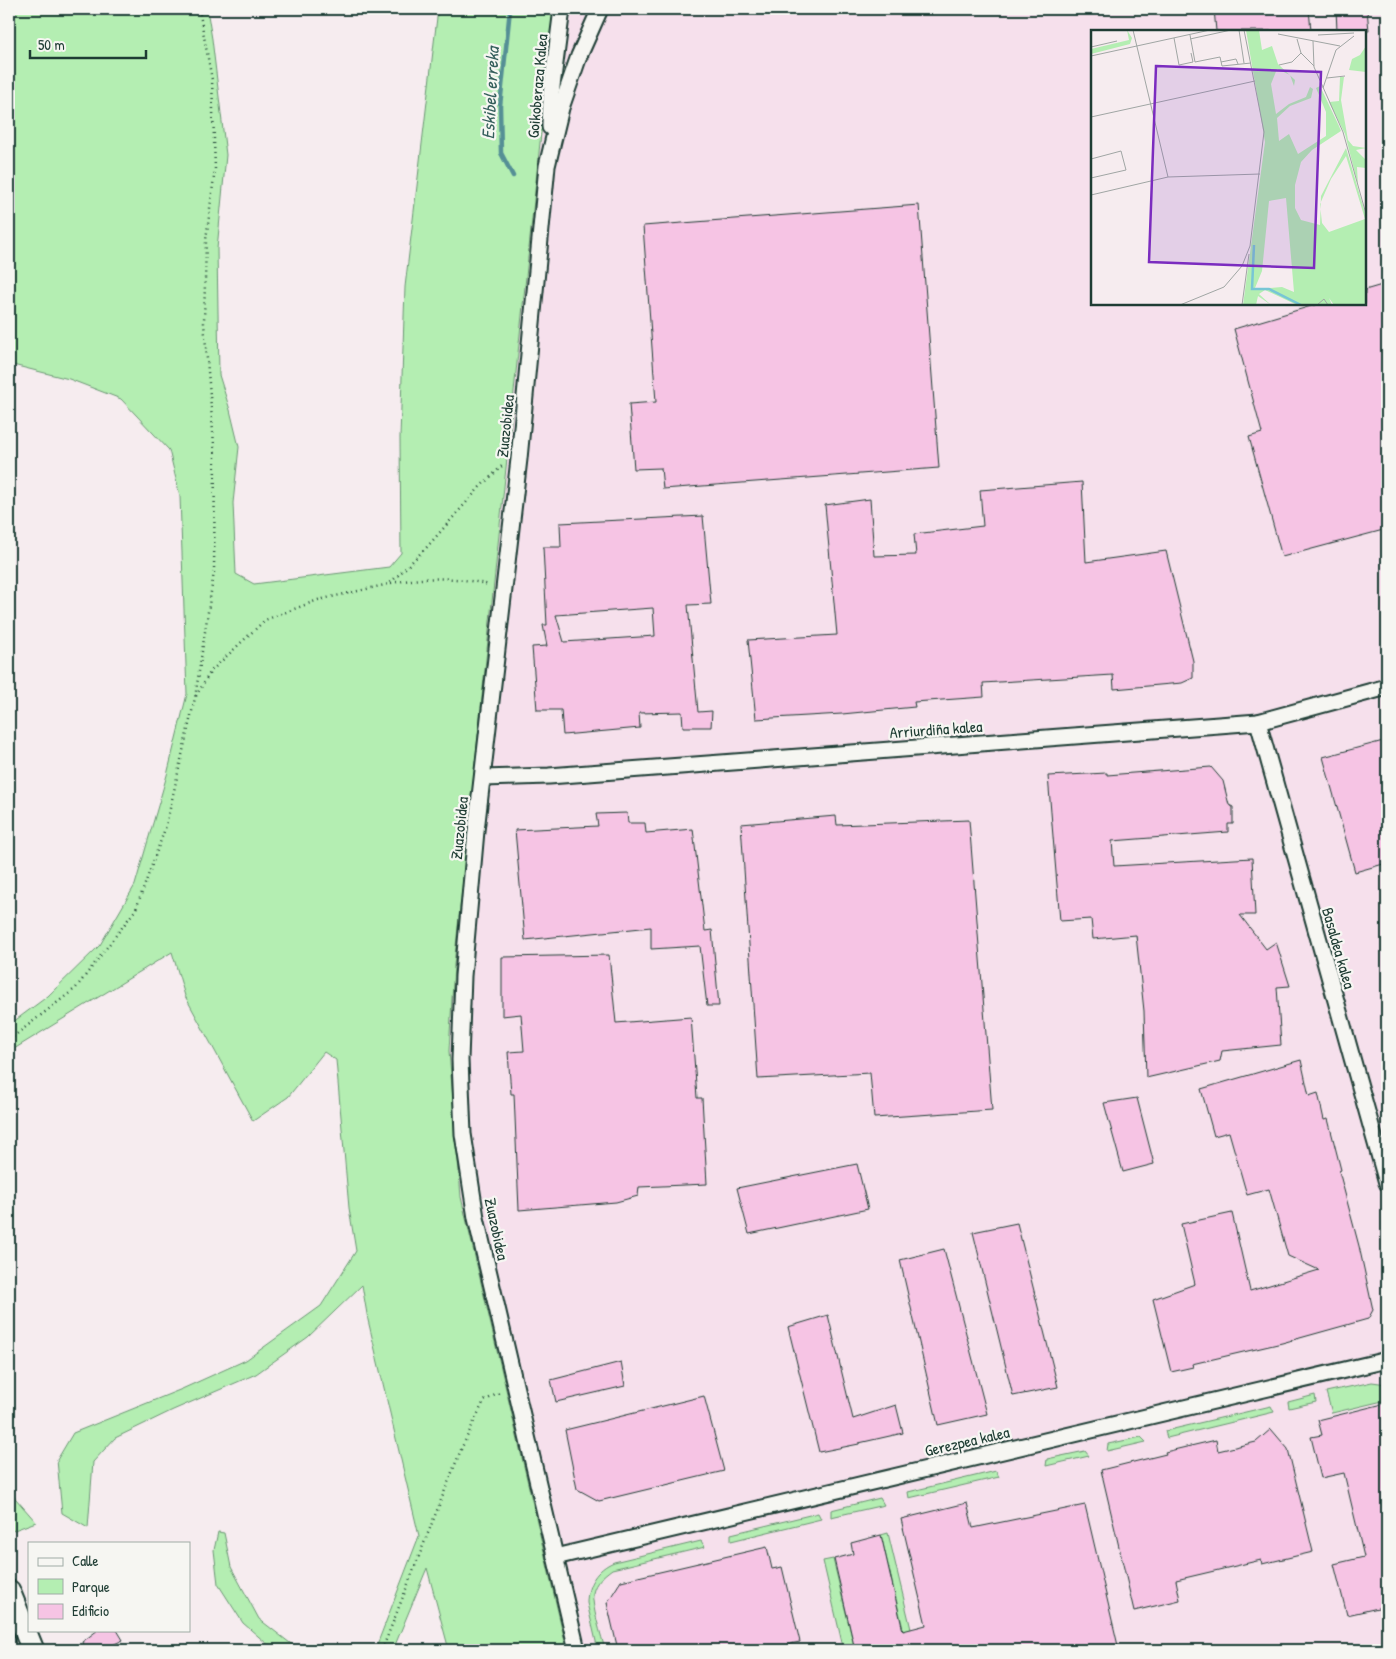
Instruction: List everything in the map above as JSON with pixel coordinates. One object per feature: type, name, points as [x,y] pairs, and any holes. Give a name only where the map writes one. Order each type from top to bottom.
[{"type":"street","name":"Goikoberaza Kalea","points":[[547,166],[552,94],[562,9]]},
{"type":"street","name":"Zuazobidea","points":[[577,1650],[476,1218],[463,1134],[460,1060],[463,976],[476,831],[520,459],[547,166],[561,108],[579,56],[600,9]]},
{"type":"street","name":"Arriurdiña kalea","points":[[483,778],[549,776],[1258,722],[1387,687]]},
{"type":"street","name":"Basaldea kalea","points":[[1258,722],[1387,1183]]},
{"type":"street","name":"Gerezpea kalea","points":[[555,1557],[1387,1360]]},
{"type":"street","points":[[9,1591],[33,1650]]},
{"type":"path","points":[[9,1040],[76,988],[136,909],[166,826],[195,698],[214,572],[215,456],[204,324],[206,240],[215,169],[212,80],[199,9]]},
{"type":"path","points":[[389,584],[427,547],[480,487],[504,464],[520,459]]},
{"type":"path","points":[[195,698],[212,671],[265,620],[318,600],[420,578],[446,578],[483,584],[504,590]]},
{"type":"path","points":[[382,1650],[465,1439],[484,1401],[514,1385]]},
{"type":"shaded area","points":[[554,9],[1387,9],[1387,1650],[567,1650],[461,1197],[449,1051],[454,965]]},
{"type":"green space","points":[[9,9],[207,9],[226,155],[217,249],[219,375],[239,447],[233,503],[236,574],[254,584],[389,567],[401,553],[400,437],[405,287],[438,9],[554,9],[454,965],[449,1051],[461,1197],[567,1650],[449,1650],[427,1568],[393,1650],[375,1650],[419,1536],[368,1320],[362,1285],[308,1337],[256,1374],[173,1410],[115,1438],[93,1462],[88,1528],[62,1513],[57,1460],[73,1433],[182,1389],[246,1360],[321,1306],[356,1251],[349,1208],[336,1060],[324,1052],[288,1097],[253,1121],[185,996],[172,952],[9,1052],[9,1025],[48,996],[100,945],[135,885],[167,775],[187,694],[180,496],[169,450],[121,399],[69,379],[9,364]]},
{"type":"green space","points":[[1372,1382],[1387,1384],[1387,1400],[1332,1413],[1326,1392]]},
{"type":"green space","points":[[1315,1395],[1316,1402],[1289,1408],[1288,1402]]},
{"type":"green space","points":[[1271,1406],[1274,1412],[1167,1438],[1165,1431]]},
{"type":"green space","points":[[1141,1437],[1146,1442],[1107,1451],[1108,1444]]},
{"type":"green space","points":[[1085,1451],[1089,1456],[1046,1466],[1047,1459]]},
{"type":"green space","points":[[996,1471],[999,1477],[909,1498],[908,1492]]},
{"type":"green space","points":[[9,1491],[36,1522],[9,1532]]},
{"type":"green space","points":[[880,1498],[884,1505],[831,1517],[831,1510]]},
{"type":"green space","points":[[818,1513],[821,1519],[731,1541],[731,1534]]},
{"type":"green space","points":[[218,1532],[224,1533],[231,1567],[259,1619],[299,1650],[274,1650],[243,1623],[218,1584],[214,1550]]},
{"type":"green space","points":[[888,1533],[916,1650],[908,1650],[881,1535]]},
{"type":"green space","points":[[701,1541],[705,1547],[612,1569],[600,1579],[594,1589],[593,1598],[605,1650],[598,1650],[587,1596],[591,1584],[598,1573],[614,1562]]},
{"type":"green space","points":[[833,1559],[855,1650],[830,1650],[843,1647],[823,1561]]},
{"type":"building","points":[[1214,9],[1309,9],[1311,30],[1216,30]]},
{"type":"building","points":[[1336,9],[1367,9],[1369,31],[1337,30]]},
{"type":"building","points":[[919,205],[939,468],[663,489],[661,468],[634,469],[629,404],[656,402],[643,226]]},
{"type":"building","points":[[1382,285],[1387,305],[1387,529],[1282,557],[1249,437],[1262,433],[1234,329],[1315,305],[1366,305],[1366,290]]},
{"type":"building","points":[[1082,482],[1086,562],[1166,551],[1193,661],[1193,678],[1182,683],[1114,689],[1113,675],[983,683],[984,697],[914,702],[915,707],[756,719],[748,640],[837,635],[825,505],[870,499],[874,556],[916,555],[914,534],[983,526],[980,490]]},
{"type":"building","points":[[703,516],[711,604],[688,605],[698,712],[712,711],[711,727],[683,727],[682,712],[639,713],[640,728],[563,735],[561,710],[537,710],[532,647],[547,646],[543,625],[547,625],[543,547],[561,547],[560,523]],"holes":[[[653,608],[655,636],[564,642],[556,615]]]},
{"type":"building","points":[[1387,740],[1387,863],[1355,872],[1323,757]]},
{"type":"building","points":[[1211,767],[1223,781],[1229,805],[1233,807],[1233,824],[1228,824],[1228,832],[1112,841],[1114,866],[1252,858],[1255,915],[1240,915],[1266,949],[1276,942],[1290,986],[1277,987],[1281,1045],[1222,1051],[1220,1061],[1146,1078],[1144,1011],[1136,935],[1093,939],[1091,919],[1060,921],[1048,776],[1107,773],[1107,775]]},
{"type":"building","points":[[627,813],[628,823],[645,823],[646,833],[693,829],[705,931],[712,930],[719,1006],[707,1006],[700,946],[651,949],[651,927],[525,940],[515,830],[598,826],[596,814]]},
{"type":"building","points":[[836,816],[837,825],[969,820],[992,1110],[874,1118],[870,1073],[758,1079],[741,824]]},
{"type":"building","points":[[609,955],[616,1023],[691,1017],[697,1098],[702,1098],[707,1184],[639,1187],[638,1196],[616,1202],[519,1210],[514,1094],[511,1094],[508,1052],[524,1051],[521,1014],[502,1016],[502,957]]},
{"type":"building","points":[[1301,1060],[1309,1096],[1318,1093],[1324,1120],[1328,1119],[1373,1310],[1368,1319],[1282,1343],[1192,1364],[1193,1367],[1171,1372],[1153,1299],[1195,1284],[1181,1224],[1232,1213],[1250,1291],[1319,1270],[1288,1256],[1269,1189],[1247,1195],[1229,1132],[1214,1136],[1201,1089]]},
{"type":"building","points":[[1137,1098],[1154,1164],[1123,1172],[1104,1103]]},
{"type":"building","points":[[857,1164],[868,1209],[749,1234],[737,1188]]},
{"type":"building","points":[[1017,1223],[1058,1387],[1013,1396],[973,1232]]},
{"type":"building","points":[[944,1249],[987,1414],[938,1425],[900,1260]]},
{"type":"building","points":[[828,1315],[853,1419],[896,1405],[903,1433],[819,1452],[788,1327]]},
{"type":"building","points":[[621,1362],[625,1386],[556,1402],[551,1380]]},
{"type":"building","points":[[704,1396],[724,1471],[599,1501],[577,1489],[565,1430]]},
{"type":"building","points":[[1387,1403],[1387,1606],[1347,1615],[1334,1564],[1364,1557],[1344,1473],[1321,1478],[1311,1437],[1322,1435],[1318,1420]]},
{"type":"building","points":[[1271,1429],[1288,1449],[1313,1552],[1262,1564],[1261,1560],[1176,1580],[1180,1600],[1134,1611],[1101,1470],[1216,1440],[1218,1451],[1256,1442]]},
{"type":"building","points":[[967,1503],[973,1528],[1085,1505],[1119,1650],[932,1650],[931,1647],[920,1650],[855,1650],[834,1559],[853,1554],[851,1543],[881,1535],[903,1631],[926,1625],[901,1519]]},
{"type":"building","points":[[767,1547],[772,1569],[782,1567],[800,1642],[790,1644],[792,1650],[618,1650],[607,1603],[621,1581]]},
{"type":"building","points":[[95,1632],[118,1632],[123,1640],[102,1650],[85,1650],[82,1642]]},
{"type":"waterway","name":"Eskibel erreka","points":[[510,9],[500,106],[501,153],[513,176]]}]
